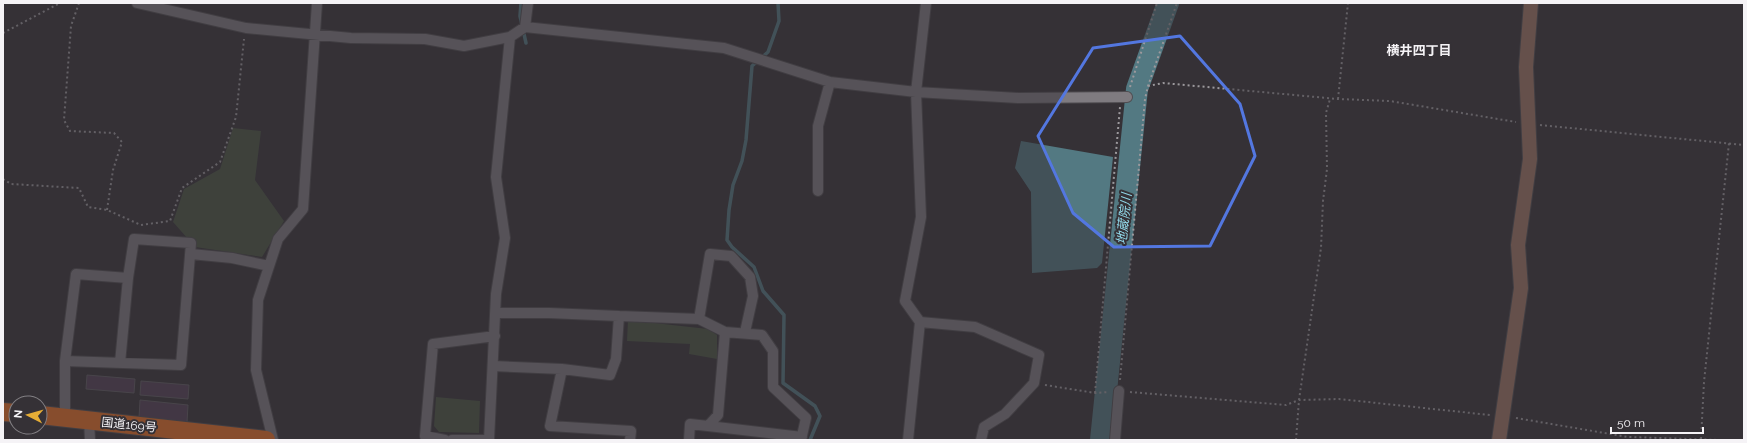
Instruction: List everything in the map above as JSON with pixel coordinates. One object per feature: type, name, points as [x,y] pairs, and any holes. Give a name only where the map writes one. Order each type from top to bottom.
[{"type":"highway","name":"国道169号","points":[[48,417],[266,440]]},
{"type":"street","points":[[137,3],[246,28],[351,38],[425,39],[464,46],[510,37],[525,27],[724,48],[830,82],[916,92],[1018,98],[1124,98]]},
{"type":"street","points":[[273,440],[256,370],[258,300],[278,239],[303,209],[317,3]]},
{"type":"street","points":[[525,27],[528,3]]},
{"type":"street","points":[[908,440],[920,322],[905,301],[921,217],[916,92],[926,3]]},
{"type":"street","points":[[1499,440],[1501,416],[1521,288],[1518,245],[1530,159],[1526,66],[1531,3]]},
{"type":"street","points":[[452,440],[489,440],[494,366],[496,294],[506,238],[496,177],[510,37]]},
{"type":"street","points":[[818,191],[818,126],[830,82]]},
{"type":"street","points":[[65,361],[120,363],[180,365],[192,243],[134,239],[128,278],[120,363]]},
{"type":"street","points":[[191,254],[232,258],[269,266]]},
{"type":"street","points":[[699,319],[710,254],[731,256],[750,277],[753,296],[746,332]]},
{"type":"street","points":[[65,418],[65,361],[76,274],[128,278]]},
{"type":"street","points":[[495,313],[549,313],[699,319],[725,332],[746,332],[762,335],[774,351],[773,387],[806,418],[801,438],[690,424],[688,440]]},
{"type":"street","points":[[494,366],[562,369],[610,375],[616,359],[619,316]]},
{"type":"street","points":[[920,322],[975,327],[1039,355],[1034,383],[1004,414],[984,427],[981,440]]},
{"type":"street","points":[[708,426],[718,415],[725,332]]},
{"type":"street","points":[[445,440],[425,436],[433,344],[494,336]]},
{"type":"street","points":[[562,369],[550,426],[631,431],[630,440]]},
{"type":"street","points":[[1115,440],[1119,391]]},
{"type":"street","points":[[89,420],[90,440]]},
{"type":"path","points":[[3,33],[60,3]]},
{"type":"path","points":[[79,3],[71,26],[64,120],[70,132],[114,133],[122,142],[113,170],[107,210]]},
{"type":"path","points":[[1095,394],[1124,98],[1158,3]]},
{"type":"path","points":[[1119,391],[1145,100],[1148,86],[1177,3]]},
{"type":"path","points":[[1338,99],[1348,3]]},
{"type":"path","points":[[3,179],[11,184],[79,188],[88,207],[107,210],[141,225],[170,221],[182,188],[220,162],[236,117],[246,28]]},
{"type":"path","points":[[1148,86],[1163,83],[1330,99],[1390,101],[1529,124],[1744,145]]},
{"type":"path","points":[[1141,99],[1145,100]]},
{"type":"path","points":[[1296,440],[1299,400],[1321,248],[1323,201],[1327,170],[1326,113],[1330,99]]},
{"type":"path","points":[[1701,440],[1704,382],[1729,143]]},
{"type":"path","points":[[1034,383],[1095,394],[1119,391],[1286,405],[1299,400],[1339,399],[1501,416],[1628,437],[1720,440]]},
{"type":"highlighted area","points":[[1180,36],[1240,104],[1255,156],[1210,246],[1114,247],[1073,213],[1038,136],[1093,48]]},
{"type":"green space","points":[[233,128],[261,131],[255,180],[284,221],[262,257],[195,247],[173,222],[184,189],[220,169]]},
{"type":"green space","points":[[628,320],[708,329],[717,335],[717,359],[689,354],[690,344],[627,341]]},
{"type":"green space","points":[[436,397],[480,401],[479,433],[439,432],[434,426]]},
{"type":"water","points":[[1021,141],[1113,157],[1102,263],[1097,268],[1032,273],[1031,192],[1015,168]]},
{"type":"building","points":[[87,375],[135,379],[134,393],[86,389]]},
{"type":"building","points":[[141,381],[189,385],[188,399],[140,395]]},
{"type":"building","points":[[140,400],[188,405],[187,423],[139,418]]},
{"type":"waterway","points":[[521,3],[520,16],[526,43]]},
{"type":"waterway","points":[[778,3],[779,21],[768,52],[752,66],[746,140],[742,161],[733,185],[729,210],[727,240],[732,247],[754,267],[763,291],[784,315],[783,383],[815,406],[820,416],[810,440]]},
{"type":"waterway","name":"地蔵院川","points":[[1101,440],[1137,89],[1168,3]]},
{"type":"district","name":"横井四丁目","points":[[1419,50]]}]
